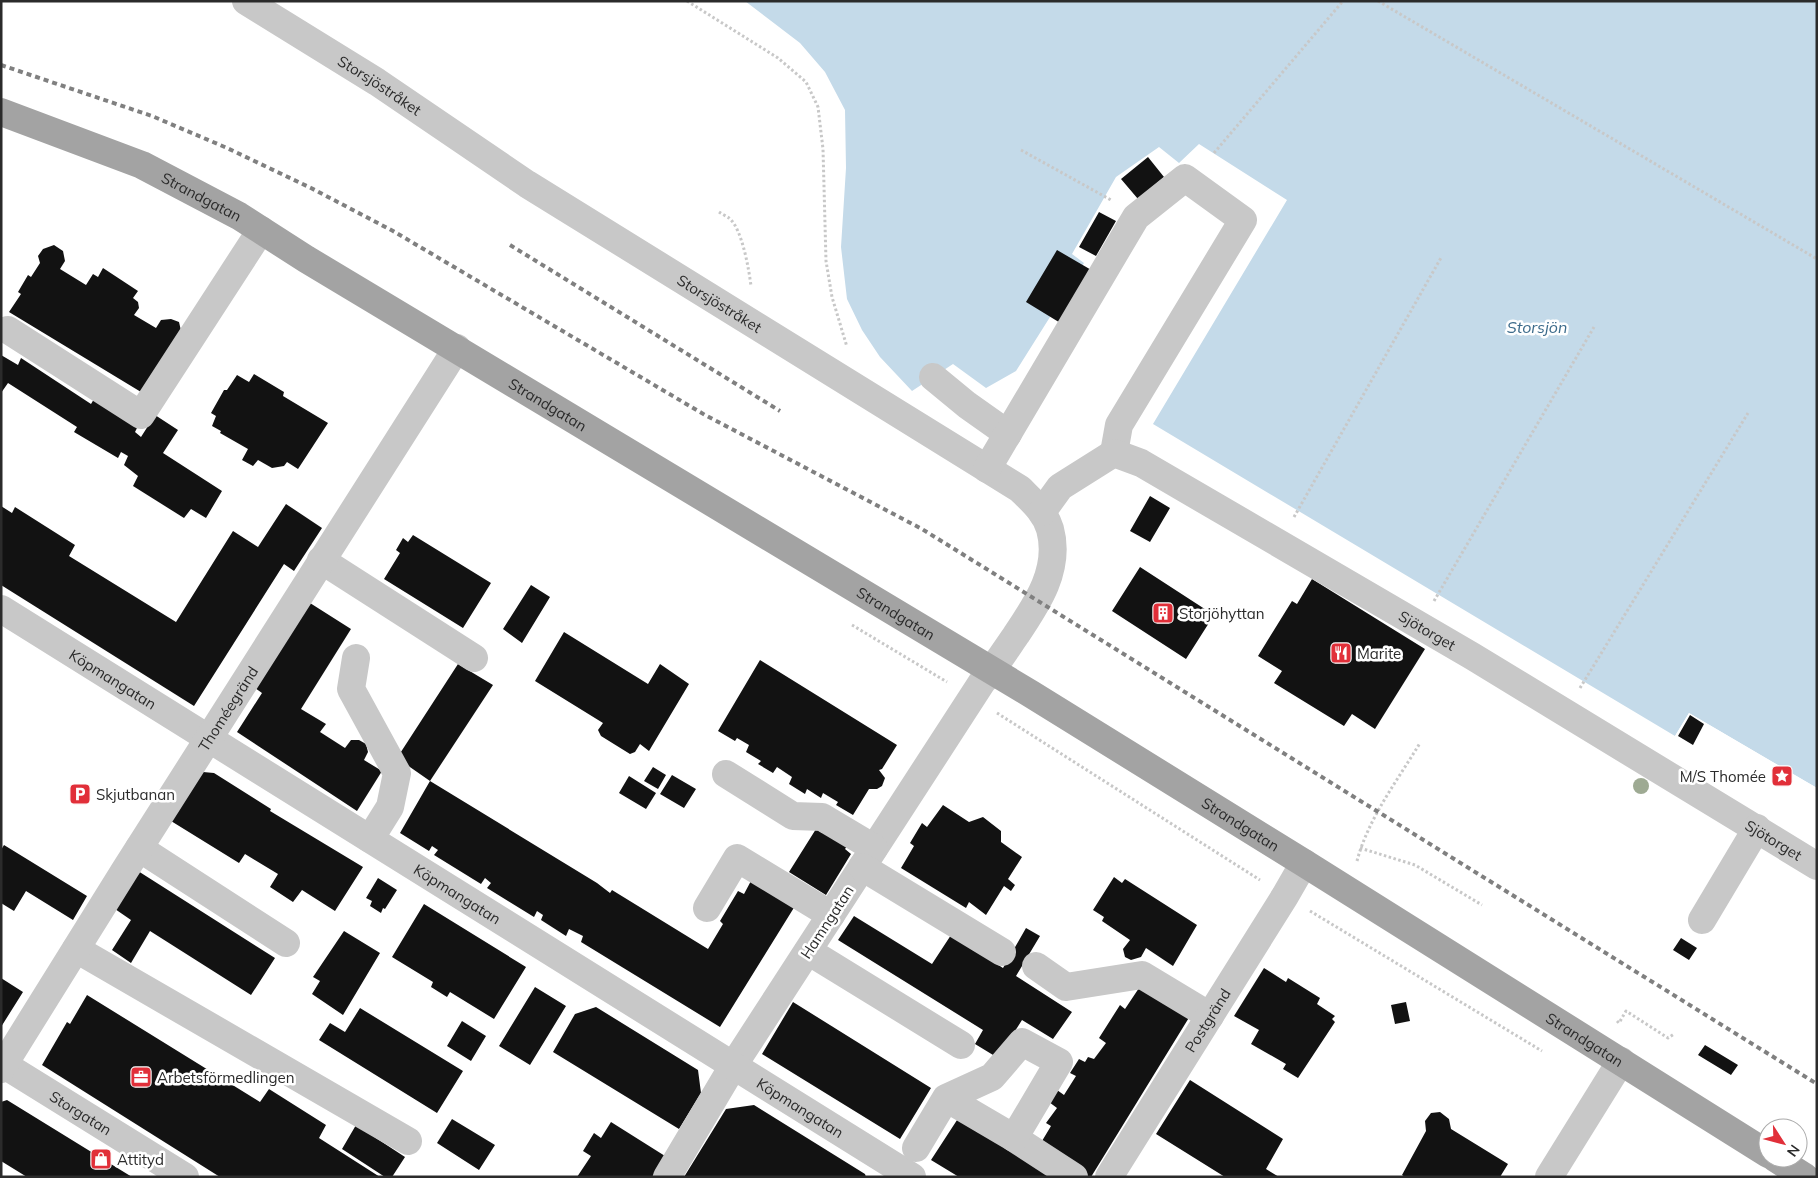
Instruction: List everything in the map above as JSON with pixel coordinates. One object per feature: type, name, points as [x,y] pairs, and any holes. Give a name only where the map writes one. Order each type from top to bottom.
[{"type":"main road","name":"Strandgatan","points":[[1,112],[142,165],[239,216],[992,671],[1343,887],[1758,1148]]},
{"type":"main road","points":[[1791,1168],[1805,1177]]},
{"type":"street","name":"Storsjöstråket","points":[[246,1],[377,82],[527,184],[1020,489],[1042,512],[1050,528],[1054,550],[1049,573],[1039,601],[992,671]]},
{"type":"street","points":[[987,469],[1136,217],[1185,178],[1243,220],[1119,425],[1114,453],[1060,488],[1042,512]]},
{"type":"street","points":[[8,330],[141,415],[261,230]]},
{"type":"street","name":"Thoméegränd","points":[[2,1066],[456,348]]},
{"type":"street","points":[[932,377],[1008,434]]},
{"type":"street","name":"Sjötorget","points":[[1114,453],[1141,463],[1472,656],[1817,866]]},
{"type":"street","points":[[322,560],[474,658]]},
{"type":"street","name":"Köpmangatan","points":[[1,609],[912,1177]]},
{"type":"street","points":[[356,658],[351,688],[397,773],[390,807],[370,839]]},
{"type":"street","name":"Hamngatan","points":[[667,1177],[733,1066],[972,697],[992,671]]},
{"type":"street","points":[[726,774],[793,816],[822,817],[868,858],[1002,952]]},
{"type":"street","points":[[1702,920],[1757,828]]},
{"type":"street","points":[[139,848],[286,943]]},
{"type":"street","points":[[707,908],[737,858],[831,915]]},
{"type":"street","name":"Postgränd","points":[[1109,1177],[1304,863]]},
{"type":"street","points":[[76,948],[408,1141]]},
{"type":"street","points":[[808,951],[962,1046]]},
{"type":"street","points":[[1036,966],[1066,987],[1142,975],[1210,1016]]},
{"type":"street","points":[[916,1148],[946,1098],[992,1077],[1022,1042],[1059,1062],[1014,1138]]},
{"type":"street","points":[[1549,1177],[1621,1060]]},
{"type":"street","name":"Storgatan","points":[[2,1066],[185,1177]]},
{"type":"street","points":[[946,1098],[1014,1138],[1074,1177]]},
{"type":"path","points":[[687,1],[778,58],[806,82],[818,107],[823,149],[826,261],[832,297],[847,348]]},
{"type":"path","points":[[1214,153],[1343,1]]},
{"type":"path","points":[[1378,1],[1817,259]]},
{"type":"path","points":[[1021,150],[1130,210],[1136,217]]},
{"type":"path","points":[[719,212],[731,219],[744,250],[755,325]]},
{"type":"path","points":[[1298,510],[1442,256]]},
{"type":"path","points":[[1438,595],[1594,327]]},
{"type":"path","points":[[1584,681],[1748,413]]},
{"type":"path","points":[[845,621],[972,697],[1285,896],[1543,1052]]},
{"type":"path","points":[[1323,918],[1343,887],[1356,862],[1360,848],[1379,812],[1420,743]]},
{"type":"path","points":[[1360,848],[1414,865],[1482,905]]},
{"type":"water","name":"Storsjön","points":[[745,1],[1817,1],[1817,788],[1689,713],[1675,736],[1153,424],[1287,200],[1199,144],[1179,163],[1159,147],[1116,177],[1072,254],[1084,263],[1016,371],[986,388],[953,364],[912,391],[880,357],[862,330],[847,299],[841,247],[846,168],[845,110],[825,72],[800,43]]},
{"type":"pier","points":[[1689,713],[1817,788],[1817,791],[1690,717],[1678,737],[1675,736]]},
{"type":"building","points":[[1148,157],[1164,177],[1138,199],[1121,179]]},
{"type":"building","points":[[1099,212],[1116,221],[1096,256],[1079,247]]},
{"type":"building","points":[[54,245],[63,251],[65,261],[60,269],[86,285],[93,274],[98,277],[103,268],[138,291],[133,298],[138,302],[139,308],[134,315],[156,328],[161,320],[171,319],[179,322],[182,335],[141,392],[9,312],[21,294],[18,292],[28,275],[31,277],[40,263],[38,256],[43,249]]},
{"type":"building","points":[[1057,250],[1093,271],[1062,324],[1026,302]]},
{"type":"building","points":[[1,355],[18,365],[21,358],[91,404],[94,399],[137,428],[135,432],[141,437],[155,415],[178,430],[163,453],[222,491],[206,518],[191,509],[184,518],[133,486],[138,476],[124,465],[128,456],[121,452],[118,458],[74,432],[77,427],[8,383],[1,393]]},
{"type":"building","points":[[254,374],[284,392],[283,396],[328,423],[298,469],[287,462],[284,466],[272,468],[258,460],[253,466],[242,460],[248,449],[220,433],[221,431],[212,426],[216,416],[211,413],[224,390],[227,390],[237,375],[249,382]]},
{"type":"building","points":[[1150,496],[1170,508],[1150,542],[1130,531]]},
{"type":"building","points":[[286,504],[322,528],[294,571],[284,564],[194,706],[1,585],[1,506],[12,513],[15,507],[75,545],[69,556],[176,622],[233,531],[258,547]]},
{"type":"building","points":[[413,535],[491,583],[463,628],[384,579],[400,553],[396,550],[403,538],[408,542]]},
{"type":"building","name":"Storjöhyttan","points":[[1140,567],[1214,615],[1186,659],[1112,611]]},
{"type":"building","name":"Marite","points":[[1312,579],[1425,649],[1375,729],[1352,714],[1344,726],[1274,683],[1282,671],[1258,656],[1292,601],[1297,604]]},
{"type":"building","points":[[531,585],[550,597],[522,643],[503,629]]},
{"type":"building","points":[[310,603],[351,629],[301,709],[326,724],[320,732],[345,748],[351,740],[359,740],[366,744],[368,752],[364,760],[382,771],[357,811],[237,732],[262,693],[255,688]]},
{"type":"building","points":[[564,632],[648,684],[660,664],[689,684],[649,751],[640,744],[635,752],[630,754],[601,736],[598,730],[603,723],[535,681]]},
{"type":"building","points":[[760,660],[897,745],[882,769],[879,770],[885,778],[882,786],[877,789],[869,789],[853,815],[836,805],[838,802],[823,793],[821,798],[807,789],[805,794],[789,784],[792,777],[777,767],[773,773],[758,764],[761,761],[746,752],[749,745],[737,738],[735,741],[718,731]]},
{"type":"building","points":[[458,664],[493,685],[430,781],[397,758]]},
{"type":"building","points":[[1690,715],[1704,724],[1693,745],[1678,736]]},
{"type":"building","points":[[653,767],[666,775],[658,789],[644,781]]},
{"type":"building","points":[[203,772],[214,773],[271,809],[270,811],[363,867],[335,911],[302,890],[293,902],[270,887],[278,874],[245,854],[239,863],[171,821]]},
{"type":"building","points":[[672,775],[696,789],[684,808],[660,794]]},
{"type":"building","points":[[629,776],[656,793],[646,809],[619,793]]},
{"type":"building","points":[[430,781],[597,883],[610,893],[612,890],[708,949],[723,924],[720,921],[738,891],[744,894],[752,879],[795,906],[720,1027],[581,942],[583,936],[569,929],[566,936],[541,920],[543,915],[537,911],[534,917],[487,888],[491,883],[485,878],[481,884],[434,855],[438,850],[432,846],[429,851],[400,833]]},
{"type":"building","points":[[943,805],[969,822],[983,817],[1001,831],[1001,842],[1022,857],[1008,879],[1015,885],[1011,891],[1004,886],[986,915],[969,902],[966,908],[901,868],[914,846],[910,843],[922,823],[927,827]]},
{"type":"building","points":[[825,828],[849,843],[845,849],[851,854],[826,895],[789,872],[816,829],[822,833]]},
{"type":"building","points":[[4,845],[87,896],[73,920],[26,891],[14,911],[1,903],[1,850]]},
{"type":"building","points":[[138,871],[275,958],[251,995],[150,931],[131,963],[112,950],[131,920],[115,909]]},
{"type":"building","points":[[1114,877],[1122,883],[1125,879],[1197,925],[1173,966],[1146,948],[1141,957],[1131,960],[1125,957],[1123,949],[1130,940],[1102,921],[1104,917],[1093,910]]},
{"type":"building","points":[[378,878],[397,890],[381,913],[370,906],[372,901],[366,898]]},
{"type":"building","points":[[424,904],[526,967],[494,1019],[450,992],[447,997],[431,987],[433,982],[392,957]]},
{"type":"building","points":[[854,916],[932,964],[951,935],[1003,968],[1026,928],[1040,936],[1016,976],[1072,1012],[1053,1039],[1022,1020],[998,1058],[975,1044],[983,1030],[838,940]]},
{"type":"building","points":[[344,931],[380,953],[343,1015],[312,994],[320,981],[313,977]]},
{"type":"building","points":[[1681,938],[1697,948],[1689,960],[1673,950]]},
{"type":"building","points":[[1264,968],[1286,982],[1288,978],[1320,998],[1317,1004],[1335,1016],[1332,1019],[1335,1022],[1298,1078],[1283,1069],[1286,1064],[1251,1044],[1259,1030],[1234,1016]]},
{"type":"building","points":[[1,978],[23,992],[1,1027]]},
{"type":"building","points":[[1141,985],[1190,1016],[1091,1177],[1089,1177],[1039,1146],[1051,1126],[1046,1123],[1057,1108],[1049,1102],[1057,1090],[1064,1095],[1076,1076],[1070,1073],[1079,1059],[1085,1062],[1088,1057],[1094,1059],[1106,1043],[1099,1038],[1120,1005],[1125,1009]]},
{"type":"building","points":[[535,987],[566,1006],[530,1065],[499,1046]]},
{"type":"building","name":"Arbetsförmedlingen","points":[[87,995],[260,1102],[269,1089],[326,1125],[319,1138],[380,1177],[220,1177],[42,1065],[67,1022],[70,1024]]},
{"type":"building","points":[[793,1002],[931,1088],[900,1139],[762,1054]]},
{"type":"building","points":[[1406,1002],[1410,1021],[1395,1024],[1391,1005]]},
{"type":"building","points":[[596,1007],[698,1070],[701,1093],[679,1129],[553,1052],[575,1014]]},
{"type":"building","points":[[360,1008],[463,1071],[437,1113],[319,1040],[330,1023],[345,1032]]},
{"type":"building","points":[[462,1021],[486,1036],[471,1061],[447,1046]]},
{"type":"building","points":[[1705,1045],[1738,1065],[1731,1075],[1698,1055]]},
{"type":"building","points":[[1190,1080],[1283,1139],[1266,1169],[1279,1177],[1225,1177],[1156,1134]]},
{"type":"building","points":[[7,1100],[132,1177],[27,1177],[1,1161],[1,1102]]},
{"type":"building","points":[[754,1105],[865,1174],[866,1177],[684,1177],[726,1109]]},
{"type":"building","points":[[1440,1112],[1449,1119],[1451,1129],[1508,1164],[1500,1177],[1405,1177],[1402,1175],[1426,1131],[1425,1121],[1431,1113]]},
{"type":"building","points":[[959,1117],[1055,1177],[959,1177],[931,1160]]},
{"type":"building","points":[[452,1119],[495,1145],[479,1170],[437,1143]]},
{"type":"building","points":[[611,1122],[665,1156],[652,1177],[577,1177],[591,1156],[583,1151],[594,1133],[601,1138]]},
{"type":"building","points":[[356,1125],[405,1157],[392,1177],[385,1177],[342,1149]]},
{"type":"railway","points":[[1,65],[152,116],[227,148],[311,188],[393,231],[705,415],[922,529],[1817,1084]]},
{"type":"railway","points":[[510,245],[780,411]]},
{"type":"place","name":"Storjöhyttan","points":[[1163,613]]},
{"type":"place","name":"Marite","points":[[1341,653]]},
{"type":"place","name":"M/S Thomée","points":[[1782,776]]},
{"type":"place","name":"Skjutbanan","points":[[80,794]]},
{"type":"place","name":"Arbetsförmedlingen","points":[[141,1077]]},
{"type":"place","name":"Attityd","points":[[101,1159]]}]
